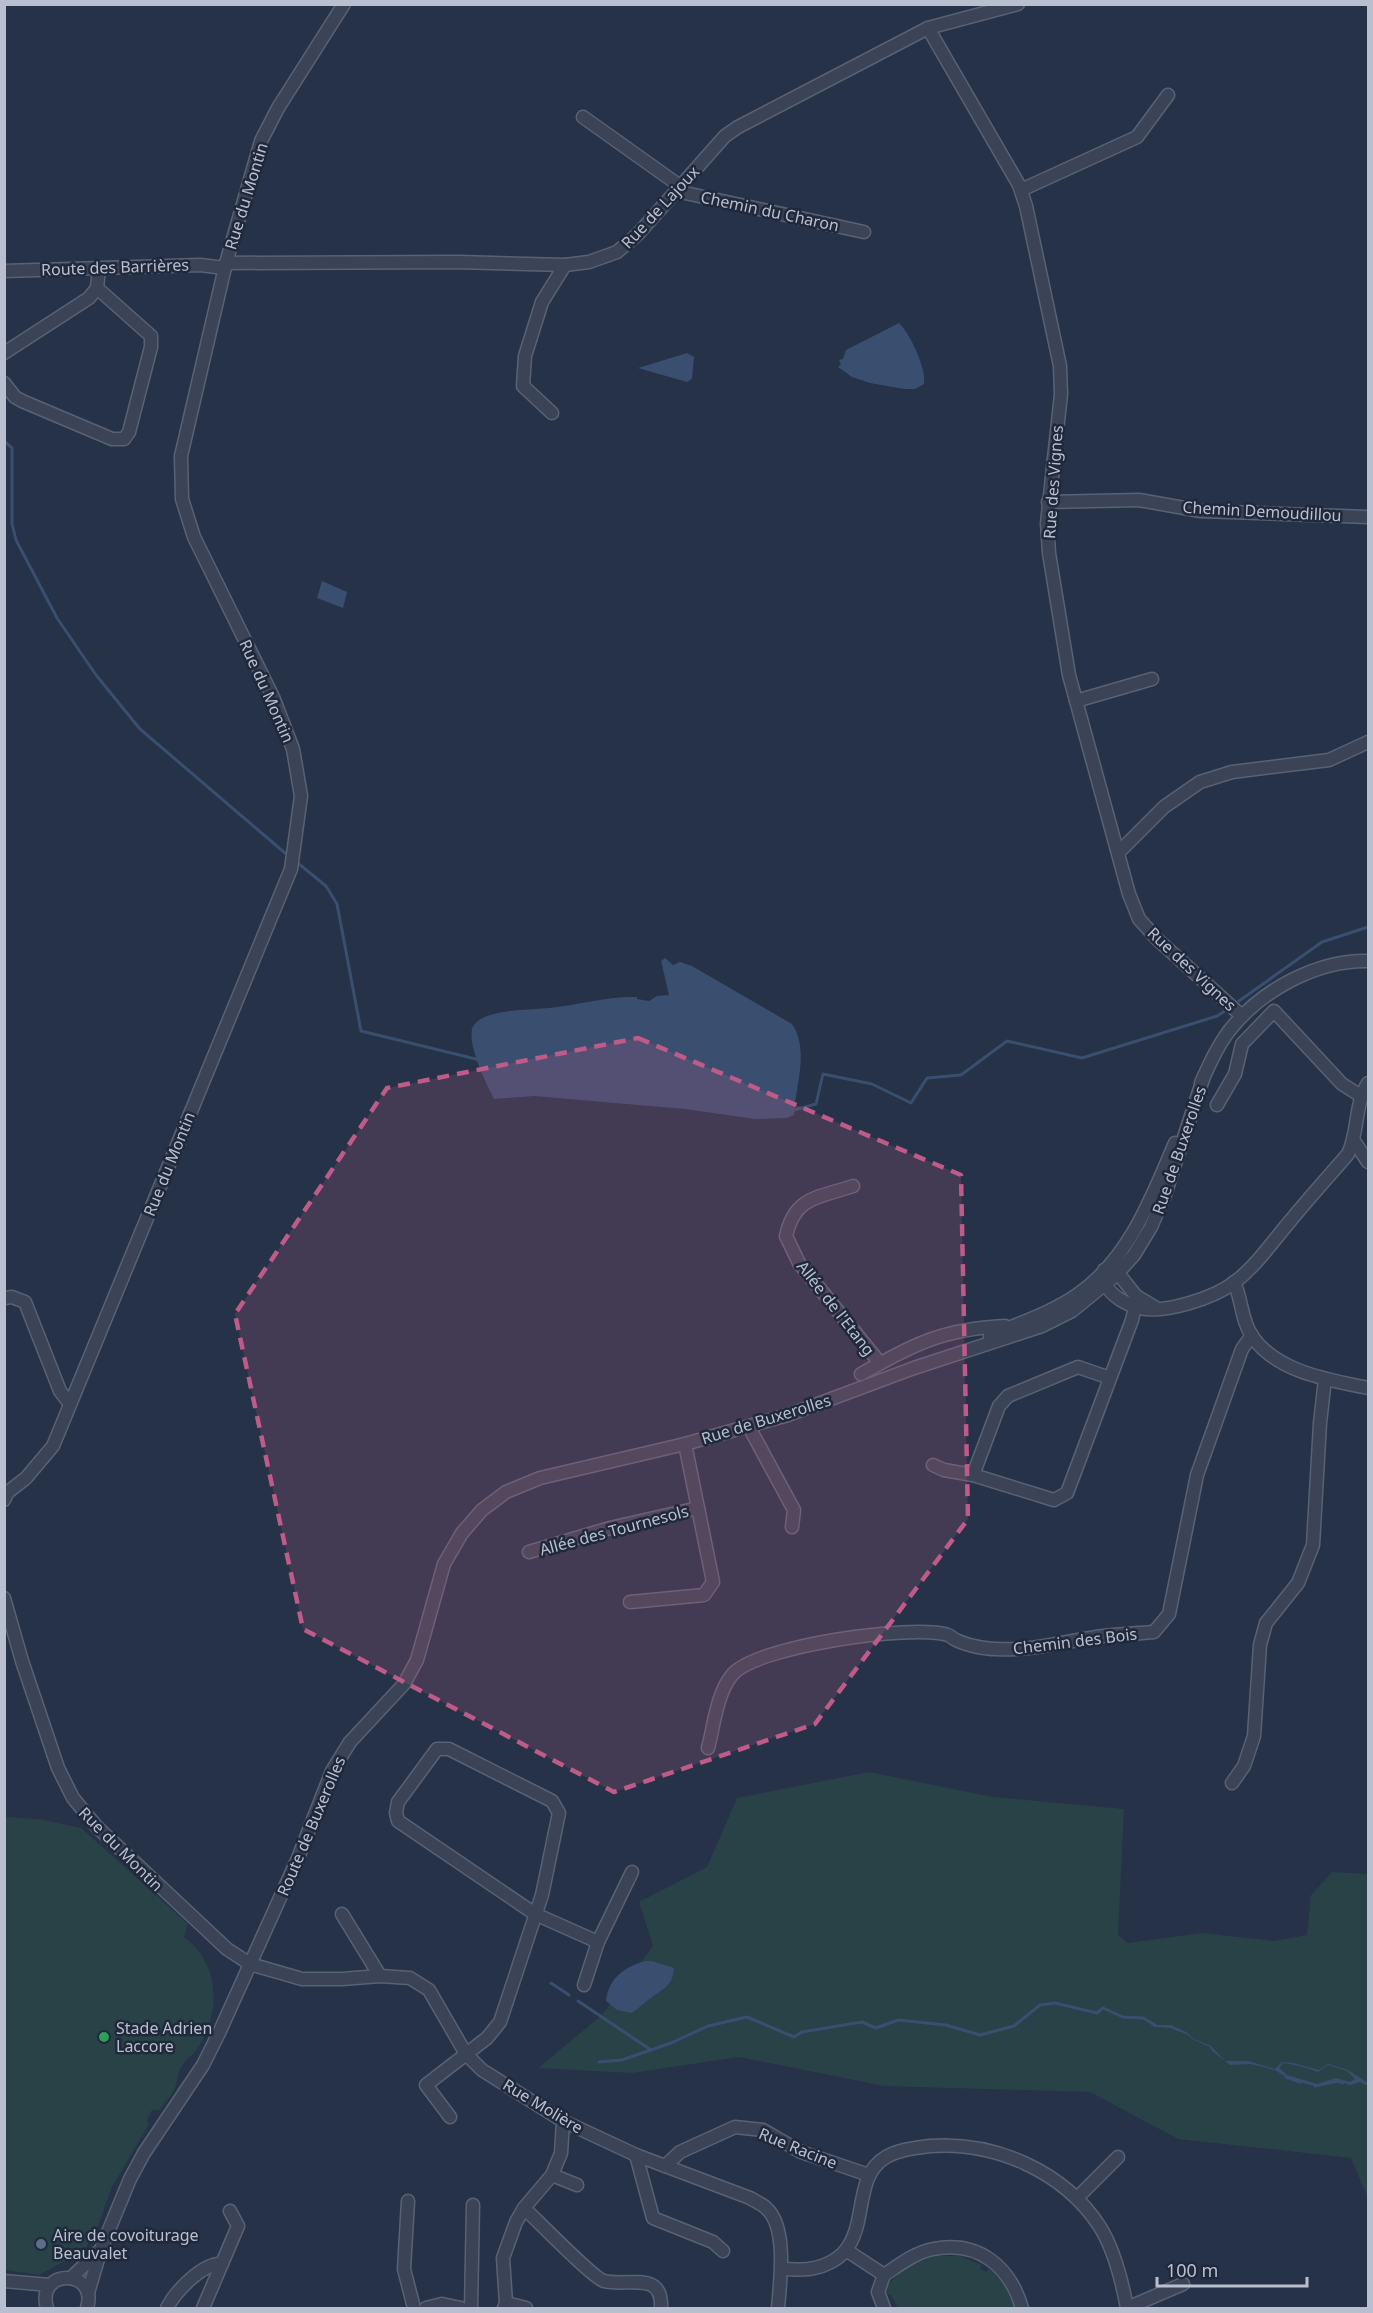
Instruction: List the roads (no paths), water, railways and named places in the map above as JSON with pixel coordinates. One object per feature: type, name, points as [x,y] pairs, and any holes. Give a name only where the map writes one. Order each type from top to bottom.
[{"type":"street","name":"Rue du Montin","points":[[6,1493],[26,1478],[53,1446],[287,879],[292,858],[301,796],[293,749],[273,697],[194,537],[182,499],[181,456],[226,266],[261,141],[278,108],[344,4]]},
{"type":"street","name":"Rue de Lajoux","points":[[226,266],[424,262],[565,265],[589,262],[617,252],[638,234],[725,136],[738,127],[928,28],[1018,4]]},
{"type":"street","name":"Rue des Vignes","points":[[928,28],[1021,190],[1026,206],[1060,366],[1061,394],[1048,502],[1049,553],[1069,675],[1129,894],[1139,919],[1157,939],[1242,1016]]},
{"type":"street","points":[[1021,190],[1137,137],[1168,95]]},
{"type":"street","points":[[583,117],[678,188]]},
{"type":"street","name":"Chemin du Charon","points":[[678,188],[864,232]]},
{"type":"street","points":[[552,413],[523,386],[525,356],[542,302],[565,265]]},
{"type":"street","name":"Route des Barrières","points":[[4,271],[226,266]]},
{"type":"street","points":[[4,353],[88,298],[97,288],[99,268]]},
{"type":"street","points":[[4,383],[15,397],[22,401],[112,439],[124,439],[129,432],[151,347],[151,336],[97,288]]},
{"type":"street","name":"Chemin Demoudillou","points":[[1048,502],[1139,500],[1201,511],[1368,517]]},
{"type":"street","points":[[1076,701],[1152,679]]},
{"type":"street","points":[[1119,852],[1164,807],[1200,782],[1232,772],[1329,760],[1368,742]]},
{"type":"street","name":"Rue de Buxerolles","points":[[914,1368],[1056,1307],[1078,1295],[1134,1255],[1161,1206],[1204,1076],[1217,1049],[1242,1016],[1263,998],[1308,972],[1338,964],[1368,961]]},
{"type":"street","points":[[1217,1105],[1235,1074],[1242,1044],[1274,1011],[1342,1084],[1361,1096]]},
{"type":"street","points":[[1106,1285],[1112,1293],[1135,1307],[1156,1308],[1182,1305],[1234,1282],[1258,1260],[1348,1154],[1354,1141],[1361,1096],[1368,1083]]},
{"type":"street","points":[[1354,1141],[1368,1162]]},
{"type":"street","name":"Allée de l'Etang","points":[[853,1186],[801,1204],[790,1219],[786,1236],[799,1263],[880,1363]]},
{"type":"street","points":[[1110,1273],[1121,1277],[1136,1296],[1156,1308]]},
{"type":"street","name":"Rue de Buxerolles","points":[[685,1444],[788,1414],[914,1368],[1042,1326],[1072,1311],[1106,1285],[1110,1273]]},
{"type":"street","points":[[1234,1282],[1246,1325],[1252,1335],[1273,1357],[1325,1379],[1368,1388]]},
{"type":"street","points":[[4,1298],[12,1297],[25,1302],[60,1391],[70,1404]]},
{"type":"street","points":[[933,1465],[1054,1500],[1067,1493],[1135,1307]]},
{"type":"street","points":[[861,1374],[908,1347],[936,1336],[972,1327],[1014,1325]]},
{"type":"street","name":"Chemin des Bois","points":[[708,1748],[722,1695],[731,1675],[747,1663],[784,1650],[821,1642],[907,1632],[948,1635],[957,1641],[994,1649],[1039,1648],[1093,1637],[1154,1632],[1169,1614],[1197,1475],[1242,1349],[1252,1335]]},
{"type":"street","points":[[908,1347],[914,1368]]},
{"type":"street","points":[[973,1475],[999,1406],[1008,1396],[1078,1367],[1110,1378]]},
{"type":"street","points":[[1232,1783],[1244,1766],[1254,1736],[1260,1645],[1266,1623],[1298,1583],[1313,1545],[1320,1423],[1325,1379]]},
{"type":"street","points":[[749,1426],[794,1510],[792,1527]]},
{"type":"street","points":[[630,1602],[704,1595],[713,1582],[685,1444]]},
{"type":"street","name":"Route de Buxerolles","points":[[88,2308],[88,2293],[100,2249],[130,2179],[144,2153],[203,2065],[298,1858],[332,1771],[350,1742],[404,1684],[417,1660],[444,1564],[462,1533],[482,1510],[514,1488],[574,1469],[685,1444]]},
{"type":"street","name":"Allée des Tournesols","points":[[530,1552],[610,1528],[698,1508]]},
{"type":"street","name":"Rue du Montin","points":[[4,1598],[22,1661],[58,1768],[72,1798],[97,1827],[205,1930],[227,1949],[250,1964]]},
{"type":"street","points":[[450,2117],[426,2085],[487,2038],[500,2022],[535,1914],[542,1895],[559,1813],[552,1801],[450,1749],[437,1749],[398,1802],[396,1813],[398,1821],[535,1914],[598,1942]]},
{"type":"street","points":[[584,1984],[598,1942],[632,1872]]},
{"type":"street","points":[[342,1914],[380,1976]]},
{"type":"street","name":"Rue Molière","points":[[250,1964],[302,1979],[380,1976],[410,1978],[429,1990],[466,2054],[482,2070],[563,2121],[636,2155],[750,2198],[767,2208],[777,2225],[782,2269],[778,2308]]},
{"type":"street","points":[[526,2308],[505,2306],[503,2258],[516,2222],[524,2208],[552,2175],[561,2152],[563,2121]]},
{"type":"street","name":"Rue Racine","points":[[665,2166],[680,2152],[735,2127],[763,2130],[801,2152],[870,2175]]},
{"type":"street","points":[[782,2269],[809,2269],[834,2260],[846,2250],[858,2227],[862,2197],[870,2175],[885,2157],[908,2148],[954,2144],[992,2150],[1025,2163],[1057,2182],[1077,2198],[1100,2227],[1117,2264],[1127,2308],[1183,2284]]},
{"type":"street","points":[[636,2155],[653,2218],[713,2242],[723,2251]]},
{"type":"street","points":[[1077,2198],[1118,2157]]},
{"type":"street","points":[[552,2175],[577,2185]]},
{"type":"street","points":[[408,2201],[404,2269],[414,2308]]},
{"type":"street","points":[[471,2308],[473,2205]]},
{"type":"street","points":[[524,2208],[603,2281],[648,2283],[655,2287],[661,2298],[661,2308]]},
{"type":"street","points":[[203,2308],[238,2226],[231,2211]]},
{"type":"street","points":[[884,2308],[878,2292],[884,2275],[909,2258],[933,2249],[961,2248],[982,2254],[1004,2270],[1017,2291],[1022,2308]]},
{"type":"street","name":"Route de Buxerolles","points":[[71,2278],[100,2249]]},
{"type":"street","points":[[846,2250],[884,2275]]},
{"type":"street","points":[[167,2308],[173,2297],[183,2287],[210,2265],[222,2264]]},
{"type":"street","points":[[46,2306],[47,2290],[50,2285],[60,2279],[71,2278],[78,2281],[88,2293]]},
{"type":"street","points":[[4,2281],[50,2285]]},
{"type":"street","points":[[17,2283],[46,2306]]},
{"type":"street","points":[[426,2308],[442,2304],[460,2308]]},
{"type":"water","points":[[899,323],[917,352],[923,370],[924,384],[915,389],[904,389],[870,383],[852,377],[838,367],[841,364],[839,360],[843,359],[846,350]]},
{"type":"water","points":[[687,353],[694,357],[692,379],[687,382],[638,368]]},
{"type":"water","points":[[322,581],[347,592],[343,608],[317,598]]},
{"type":"water","points":[[665,958],[673,965],[680,962],[692,966],[792,1024],[800,1045],[801,1057],[794,1115],[787,1118],[755,1119],[685,1109],[534,1096],[494,1099],[478,1065],[471,1037],[473,1026],[477,1022],[487,1016],[505,1012],[560,1007],[615,998],[637,997],[637,999],[649,1001],[657,996],[669,995],[661,961]]},
{"type":"water","points":[[645,1961],[674,1968],[670,1982],[632,2013],[617,2010],[606,2001],[610,1986],[624,1970]]},
{"type":"water","points":[[1153,2022],[1157,2025],[1171,2025],[1186,2032],[1194,2039],[1211,2046],[1225,2061],[1248,2061],[1275,2069],[1282,2062],[1319,2070],[1328,2064],[1348,2070],[1368,2083],[1368,2086],[1360,2082],[1350,2085],[1335,2080],[1318,2087],[1289,2079],[1275,2070],[1264,2067],[1250,2064],[1230,2065],[1212,2051],[1210,2047],[1194,2040],[1186,2034],[1150,2024]],"holes":[[[1283,2063],[1318,2072],[1328,2065],[1347,2071],[1355,2079],[1350,2082],[1336,2078],[1317,2084],[1287,2075],[1279,2068]]]},
{"type":"waterway","points":[[4,441],[12,448],[12,524],[16,540],[57,618],[96,675],[140,729],[285,853]]},
{"type":"waterway","points":[[299,864],[326,886],[337,904],[361,1031],[480,1060]]},
{"type":"waterway","points":[[1239,1001],[1322,942],[1368,927]]},
{"type":"waterway","points":[[791,1108],[794,1110],[816,1104],[823,1074],[872,1084],[911,1103],[927,1078],[961,1075],[1007,1041],[1082,1058],[1217,1016],[1225,1011]]},
{"type":"waterway","points":[[551,1983],[569,1995]]},
{"type":"waterway","points":[[578,2001],[651,2050]]},
{"type":"waterway","points":[[599,2062],[622,2060],[671,2043],[708,2026],[747,2017],[794,2037],[802,2032],[862,2022],[876,2028],[898,2020],[946,2025],[980,2035],[1014,2026],[1040,2005],[1055,2003],[1097,2013],[1103,2008],[1123,2017],[1143,2018],[1155,2025]]},
{"type":"waterway","points":[[1286,2077],[1300,2082]]},
{"type":"waterway","points":[[1315,2086],[1338,2081],[1343,2083]]},
{"type":"place","name":"Stade Adrien Laccore","points":[[104,2037]]},
{"type":"place","name":"Aire de covoiturage Beauvalet","points":[[41,2244]]}]
